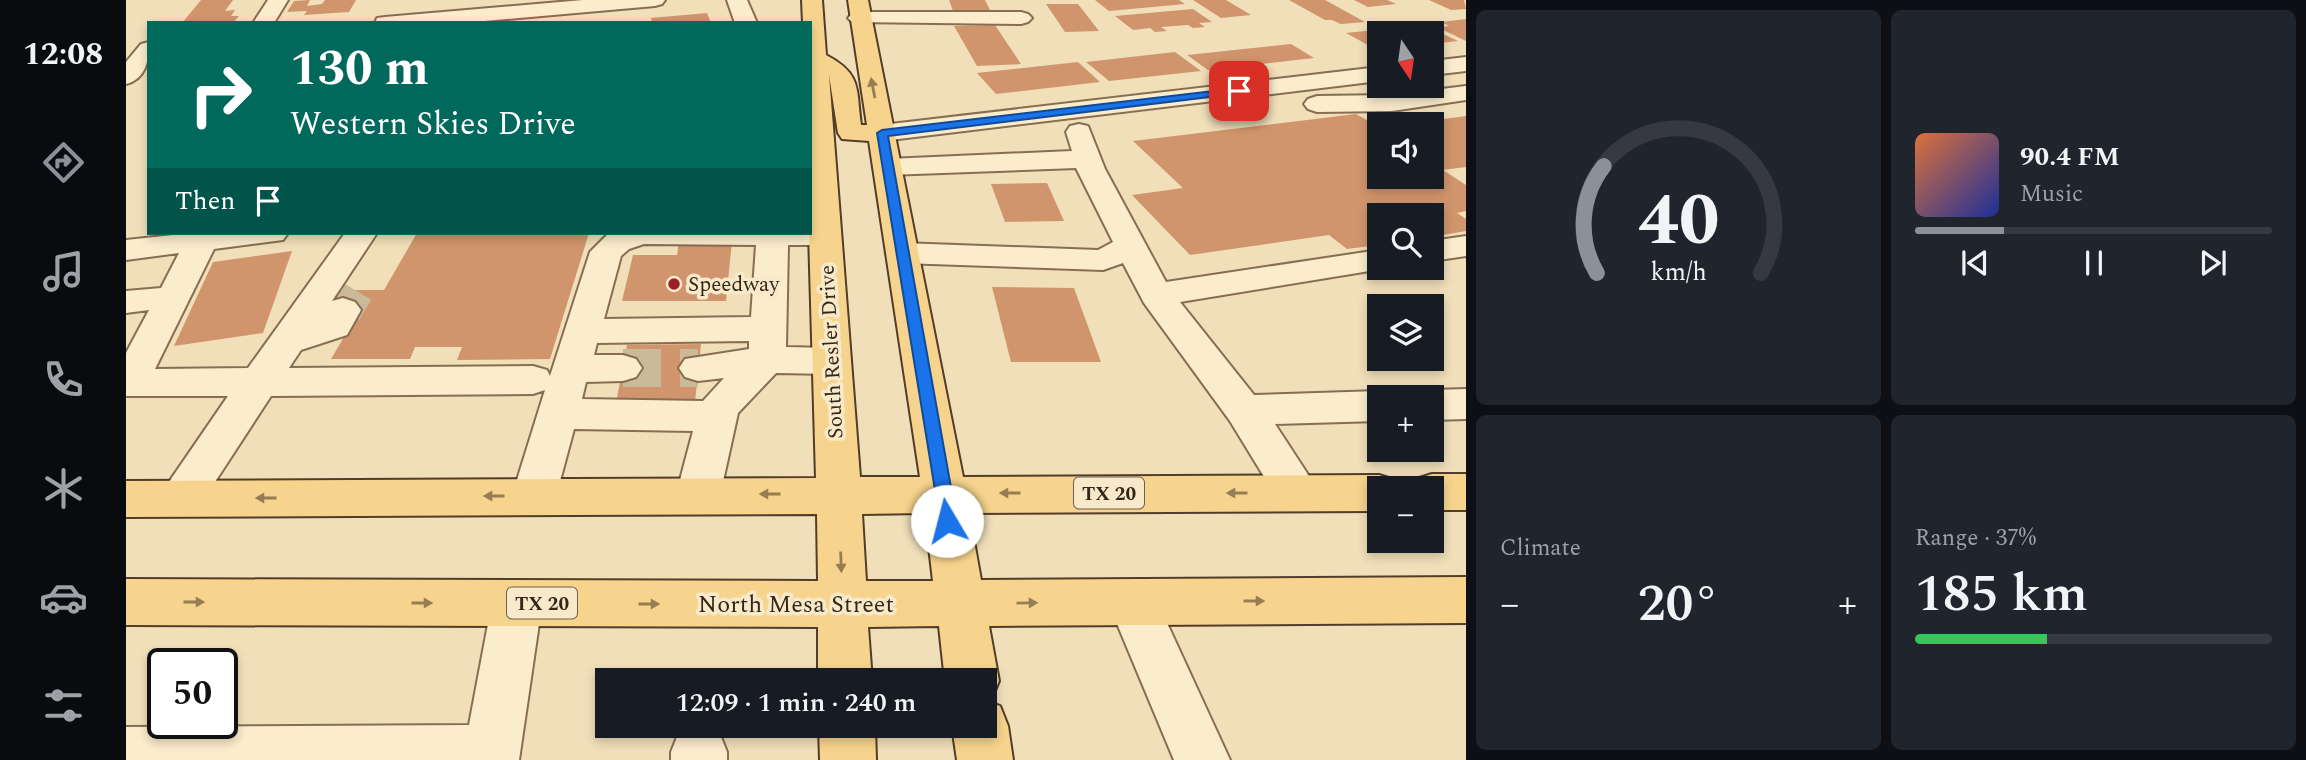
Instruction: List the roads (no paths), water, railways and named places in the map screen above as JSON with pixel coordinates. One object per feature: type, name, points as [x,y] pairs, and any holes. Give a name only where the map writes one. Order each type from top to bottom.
[{"type":"main road","name":"South Resler Drive","points":[[812,0],[816,182],[825,236],[839,494],[844,668]]},
{"type":"main road","points":[[859,9],[944,494],[970,668]]},
{"type":"main road","points":[[813,53],[842,76],[851,133],[882,133]]},
{"type":"main road","points":[[1444,492],[1466,492]]},
{"type":"main road","name":"TX 20","points":[[126,499],[1367,493]]},
{"type":"main road","name":"North Mesa Street","points":[[126,602],[842,604],[1466,600]]},
{"type":"main road","points":[[847,738],[848,760]]},
{"type":"main road","points":[[982,738],[985,760]]},
{"type":"street","points":[[264,21],[278,0]]},
{"type":"street","points":[[424,21],[464,19],[492,7],[562,15],[655,0]]},
{"type":"street","points":[[737,0],[745,21]]},
{"type":"street","points":[[859,9],[1021,18]]},
{"type":"street","points":[[126,44],[147,42]]},
{"type":"street","points":[[126,77],[147,51]]},
{"type":"street","points":[[1444,67],[1466,64]]},
{"type":"street","points":[[1308,99],[1367,78]]},
{"type":"street","points":[[882,133],[1191,97],[1392,103],[1466,93]]},
{"type":"street","points":[[1191,97],[1217,117]]},
{"type":"street","points":[[1053,113],[1084,145],[1156,295],[1244,410],[1298,493]]},
{"type":"street","points":[[888,167],[1084,145],[1217,117],[1244,114]]},
{"type":"street","points":[[126,250],[250,235]]},
{"type":"street","points":[[180,498],[287,341],[345,290],[360,235]]},
{"type":"street","points":[[534,496],[606,252],[618,242],[643,235]]},
{"type":"street","points":[[698,495],[719,407],[767,344],[772,240],[768,235]]},
{"type":"street","points":[[805,235],[825,236]]},
{"type":"street","points":[[218,238],[129,383],[533,380]]},
{"type":"street","points":[[902,253],[1102,260],[1131,246]]},
{"type":"street","points":[[1444,249],[1466,246]]},
{"type":"street","points":[[1156,295],[1367,262]]},
{"type":"street","points":[[582,331],[767,344],[831,361]]},
{"type":"street","points":[[698,368],[767,344]]},
{"type":"street","points":[[571,369],[623,368]]},
{"type":"street","points":[[1444,405],[1466,404]]},
{"type":"street","points":[[1244,410],[1367,406]]},
{"type":"street","points":[[558,414],[717,416]]},
{"type":"street","points":[[1133,602],[1202,760]]},
{"type":"street","points":[[126,755],[491,757],[517,603]]},
{"type":"tunnel","points":[[343,310],[355,290]]},
{"type":"tunnel","points":[[623,368],[698,368]]},
{"type":"place","name":"Speedway","points":[[674,284]]}]
